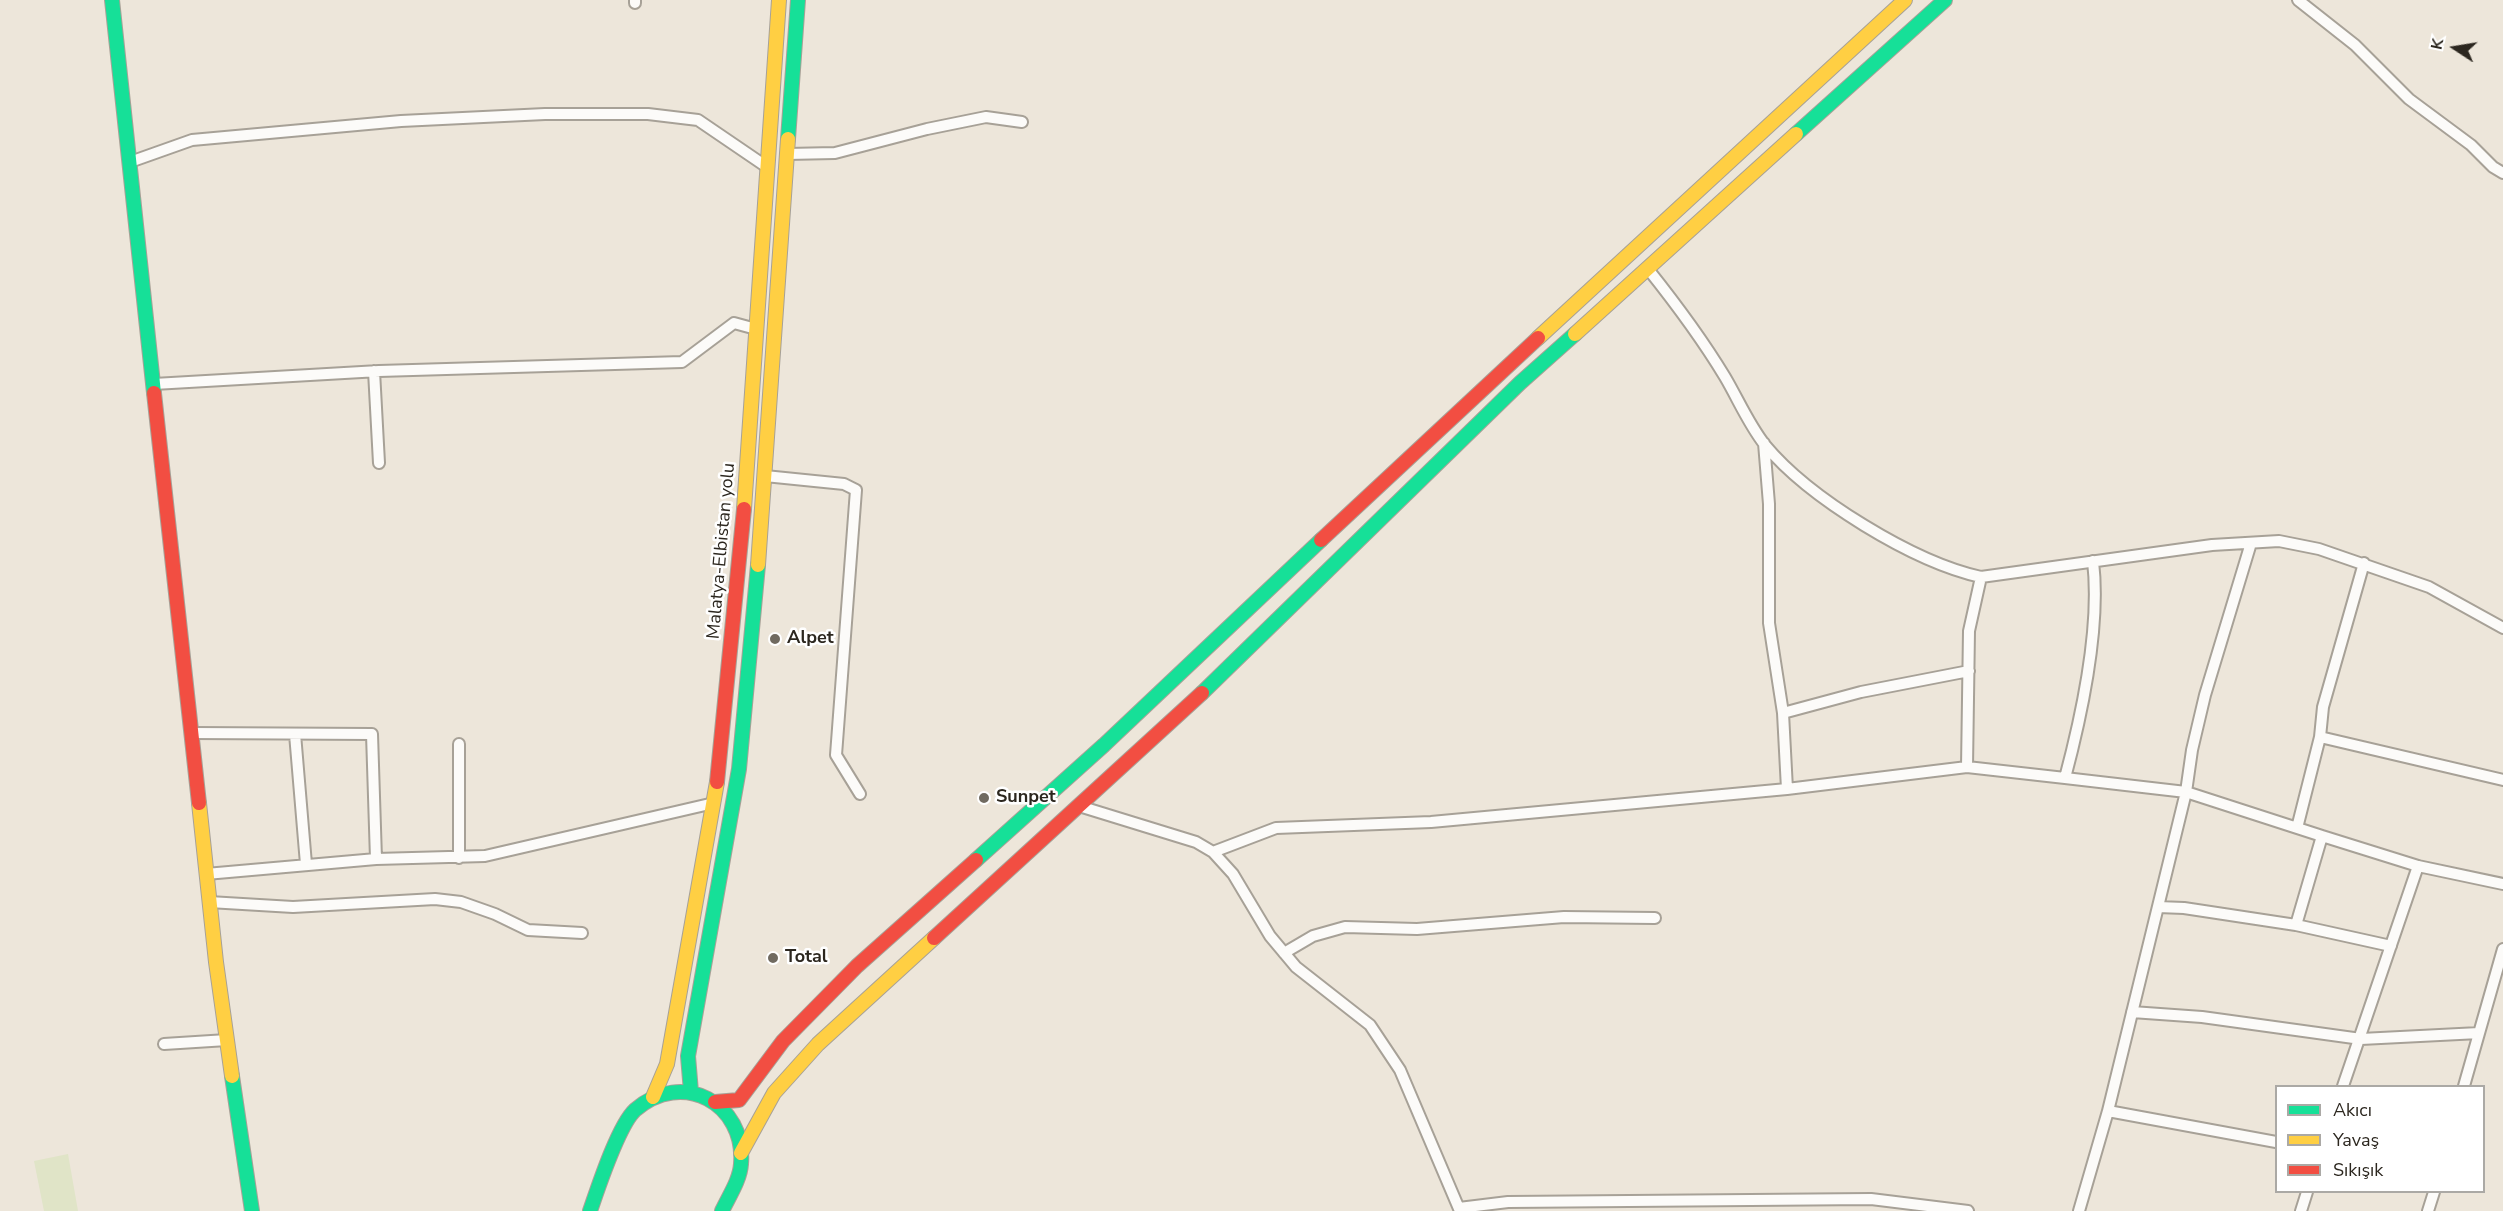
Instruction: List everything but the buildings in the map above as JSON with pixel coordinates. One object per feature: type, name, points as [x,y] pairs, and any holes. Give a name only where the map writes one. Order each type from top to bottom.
[{"type":"main road","points":[[112,0],[209,902],[249,1210]]},
{"type":"main road","name":"Malatya-Elbistan yolu","points":[[653,1097],[667,1064],[720,767],[741,545],[779,0]]},
{"type":"main road","name":"Malatya-Elbistan yolu","points":[[691,1092],[688,1056],[739,769],[765,476],[798,0]]},
{"type":"main road","points":[[715,1102],[739,1100],[783,1041],[857,966],[1104,745],[1435,432],[1905,0]]},
{"type":"main road","points":[[741,1153],[774,1094],[818,1044],[1222,675],[1520,383],[1945,0]]},
{"type":"main road","points":[[590,1211],[597,1187],[632,1113],[653,1097],[691,1092],[710,1097],[739,1132],[741,1167],[723,1209]]},
{"type":"street","points":[[2298,0],[2355,45],[2409,99],[2471,145],[2493,167],[2503,173]]},
{"type":"street","points":[[130,162],[192,140],[331,127],[545,114],[648,114],[698,120],[767,167]]},
{"type":"street","points":[[787,154],[835,153],[927,129],[986,117],[1022,122]]},
{"type":"street","points":[[1648,269],[1701,340],[1764,443],[1816,493],[1885,536],[1951,570],[1981,577],[2212,545],[2279,541],[2319,549],[2429,586],[2503,628]]},
{"type":"street","points":[[154,384],[374,371],[682,362],[734,323],[756,329]]},
{"type":"street","points":[[374,371],[379,463]]},
{"type":"street","points":[[1764,443],[1769,504],[1769,622],[1783,713],[1787,789]]},
{"type":"street","points":[[765,476],[843,484],[856,490],[836,755],[860,794]]},
{"type":"street","points":[[2079,1211],[2108,1111],[2158,907],[2186,792],[2192,750],[2205,695],[2251,543]]},
{"type":"street","points":[[2065,778],[2079,726],[2094,617],[2096,584],[2093,561]]},
{"type":"street","points":[[2297,828],[2320,737],[2323,707],[2364,563]]},
{"type":"street","points":[[1967,767],[1969,632],[1981,577]]},
{"type":"street","points":[[1783,713],[1862,692],[1969,671]]},
{"type":"street","points":[[192,733],[372,734],[376,859]]},
{"type":"street","points":[[296,734],[306,864]]},
{"type":"street","points":[[2320,737],[2503,780]]},
{"type":"street","points":[[459,744],[459,858]]},
{"type":"street","points":[[1213,852],[1276,828],[1431,822],[1787,789],[1967,767],[2186,792],[2418,866],[2503,884]]},
{"type":"street","points":[[206,874],[376,859],[459,858],[522,849],[714,803]]},
{"type":"street","points":[[1079,806],[1196,842],[1213,852],[1233,874],[1270,936],[1296,967],[1370,1025],[1400,1070],[1460,1209],[1508,1202],[1871,1199],[1968,1211]]},
{"type":"street","points":[[2296,925],[2322,836]]},
{"type":"street","points":[[2343,1085],[2361,1039],[2418,866]]},
{"type":"street","points":[[209,902],[293,907],[435,899],[461,902],[495,914],[528,930],[582,933]]},
{"type":"street","points":[[2158,907],[2184,908],[2296,925],[2391,946]]},
{"type":"street","points":[[1284,953],[1313,936],[1345,927],[1417,929],[1564,917],[1656,918]]},
{"type":"street","points":[[2464,1085],[2503,949]]},
{"type":"street","points":[[2132,1012],[2202,1017],[2361,1039],[2479,1033]]},
{"type":"street","points":[[164,1044],[227,1040]]},
{"type":"street","points":[[2108,1111],[2275,1142]]},
{"type":"street","points":[[2301,1211],[2306,1193]]},
{"type":"street","points":[[2428,1211],[2432,1193]]},
{"type":"street","points":[[1867,1211],[1871,1199]]},
{"type":"green space","points":[[68,1154],[78,1211],[44,1211],[34,1161]]},
{"type":"traffic: fast","points":[[112,0],[154,393]]},
{"type":"traffic: fast","points":[[788,139],[798,0]]},
{"type":"traffic: fast","points":[[1796,134],[1945,0]]},
{"type":"traffic: fast","points":[[1202,693],[1520,383],[1575,334]]},
{"type":"traffic: fast","points":[[976,860],[1104,745],[1321,540]]},
{"type":"traffic: fast","points":[[691,1092],[688,1056],[739,769],[758,565]]},
{"type":"traffic: fast","points":[[232,1076],[252,1211]]},
{"type":"traffic: fast","points":[[590,1211],[609,1158],[629,1118],[635,1110],[653,1098],[672,1093],[691,1093],[708,1099],[722,1109],[733,1124],[740,1142],[741,1164],[736,1182],[722,1211]]},
{"type":"traffic: slow","points":[[744,509],[779,0]]},
{"type":"traffic: slow","points":[[1538,338],[1905,0]]},
{"type":"traffic: slow","points":[[1575,334],[1796,134]]},
{"type":"traffic: slow","points":[[758,565],[788,139]]},
{"type":"traffic: slow","points":[[653,1097],[667,1064],[717,782]]},
{"type":"traffic: slow","points":[[199,803],[216,962],[232,1076]]},
{"type":"traffic: slow","points":[[741,1153],[774,1093],[818,1044],[934,938]]},
{"type":"traffic: jam","points":[[1321,540],[1538,338]]},
{"type":"traffic: jam","points":[[154,393],[199,803]]},
{"type":"traffic: jam","points":[[717,782],[744,509]]},
{"type":"traffic: jam","points":[[934,938],[1202,693]]},
{"type":"traffic: jam","points":[[715,1102],[739,1100],[783,1041],[857,966],[976,860]]},
{"type":"place","name":"Alpet","points":[[775,639]]},
{"type":"place","name":"Sunpet","points":[[984,798]]},
{"type":"place","name":"Total","points":[[773,958]]}]
